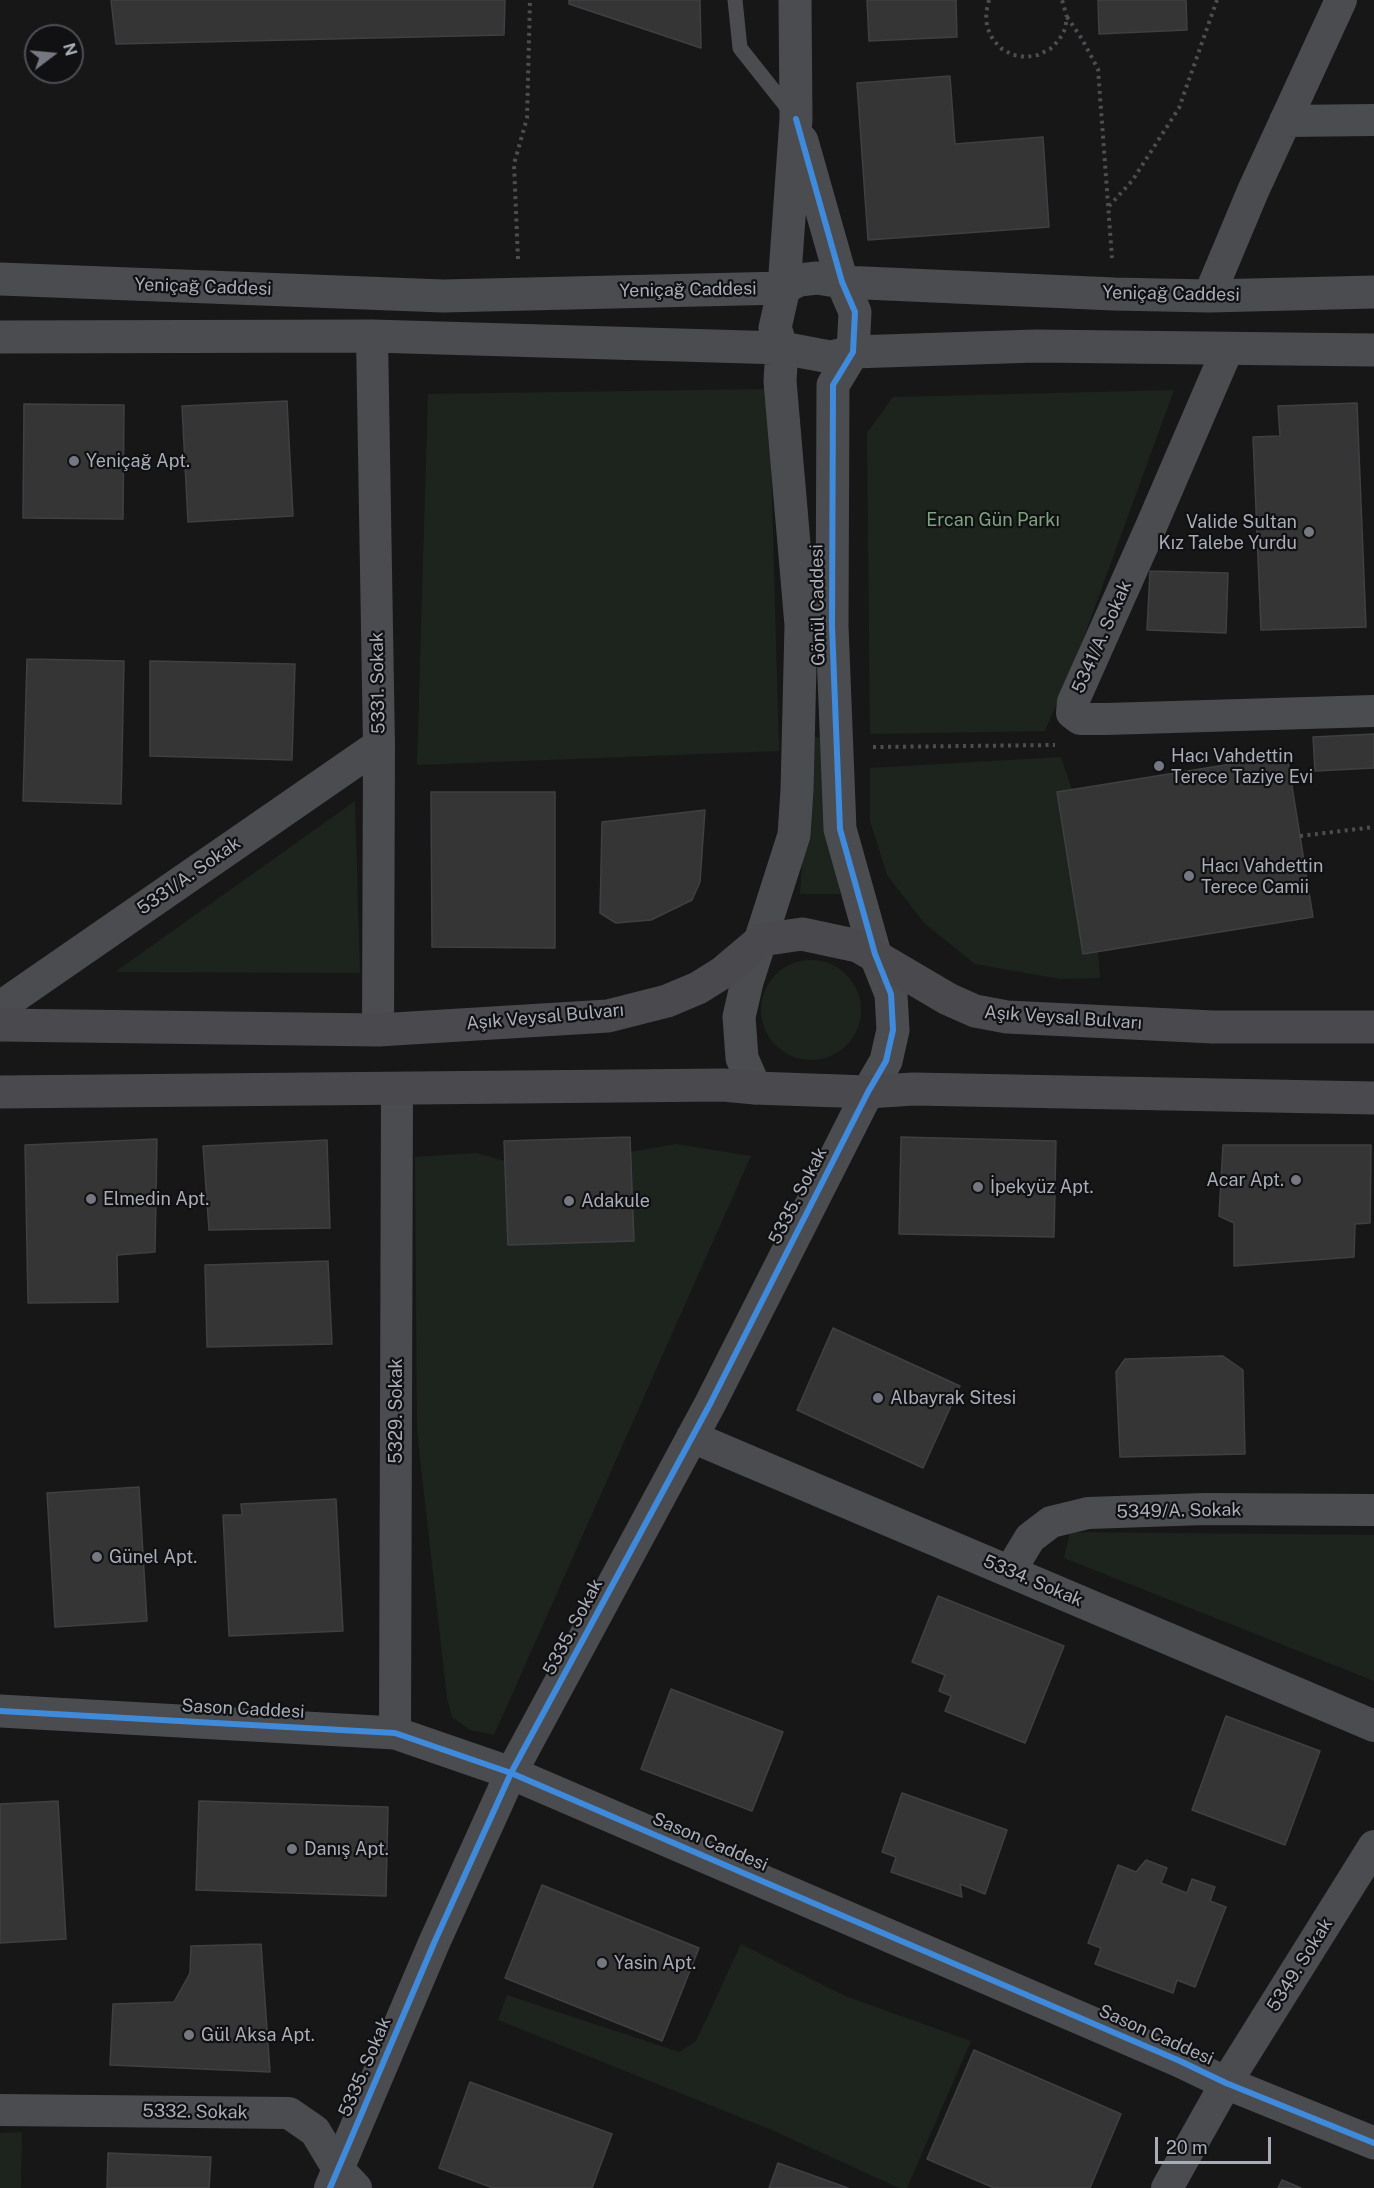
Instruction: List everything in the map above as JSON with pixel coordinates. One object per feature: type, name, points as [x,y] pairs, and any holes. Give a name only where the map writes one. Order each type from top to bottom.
[{"type":"main road","name":"Aşık Veysal Bulvarı","points":[[0,1024],[378,1030],[608,1016],[667,1001],[698,988],[722,973],[761,940],[802,934],[858,946],[948,999],[975,1011],[1007,1017],[1213,1027],[1374,1027]]},
{"type":"main road","points":[[0,1092],[723,1085],[868,1092],[913,1089],[1374,1098]]},
{"type":"street","name":"Gönül Caddesi","points":[[755,1088],[742,1058],[739,1017],[747,982],[794,835],[797,790],[801,625],[780,381],[783,348],[775,328],[784,288],[796,119],[795,0]]},
{"type":"street","points":[[1209,296],[1285,121],[1341,0]]},
{"type":"street","name":"Gönül Caddesi","points":[[796,119],[842,282],[855,312],[853,352],[833,385],[832,626],[840,829],[875,954],[891,993],[893,1030],[886,1061],[868,1092]]},
{"type":"street","points":[[1285,121],[1374,120]]},
{"type":"street","name":"Yeniçağ Caddesi","points":[[0,279],[443,296],[784,288],[799,280],[817,278],[842,282],[1114,294],[1209,296],[1374,292]]},
{"type":"street","points":[[0,337],[372,336],[783,348],[830,357],[853,352],[1036,346],[1374,350]]},
{"type":"street","name":"5331. Sokak","points":[[372,336],[379,745],[378,1030]]},
{"type":"street","name":"5341/A. Sokak","points":[[1227,348],[1073,702],[1072,713],[1080,719],[1089,719],[1374,711]]},
{"type":"street","name":"5331/A. Sokak","points":[[0,1007],[379,745]]},
{"type":"street","name":"5329. Sokak","points":[[395,1733],[397,1089]]},
{"type":"street","name":"5335. Sokak","points":[[341,2182],[435,1942],[511,1773],[692,1437],[868,1092]]},
{"type":"street","name":"5334. Sokak","points":[[692,1437],[1374,1726]]},
{"type":"street","name":"5349/A. Sokak","points":[[1010,1571],[1030,1538],[1051,1522],[1088,1513],[1205,1509],[1374,1510]]},
{"type":"street","name":"Sason Caddesi","points":[[0,1711],[395,1733],[511,1773],[1180,2061],[1226,2083],[1374,2143]]},
{"type":"street","name":"5349. Sokak","points":[[1167,2188],[1226,2083],[1374,1846]]},
{"type":"street","name":"5332. Sokak","points":[[0,2110],[289,2114],[315,2131],[341,2182]]},
{"type":"lane","points":[[735,0],[740,48],[771,84],[796,119]]},
{"type":"path","points":[[519,293],[513,164],[527,118],[530,0]]},
{"type":"path","points":[[989,0],[986,20],[993,40],[1013,55],[1032,56],[1050,49],[1065,29],[1067,17]]},
{"type":"path","points":[[1062,0],[1067,17],[1098,69],[1114,294]]},
{"type":"path","points":[[1109,207],[1132,181],[1179,108],[1217,0]]},
{"type":"path","points":[[837,747],[1056,745]]},
{"type":"path","points":[[1300,836],[1374,827]]},
{"type":"green space","points":[[769,389],[779,751],[417,765],[428,394]]},
{"type":"green space","name":"Ercan Gün Parkı","points":[[1174,390],[1074,664],[1045,731],[870,734],[867,433],[893,397]]},
{"type":"green space","points":[[810,736],[822,738],[840,894],[800,894]]},
{"type":"green space","points":[[1061,757],[1072,790],[1057,793],[1083,954],[1098,952],[1100,978],[1060,979],[975,964],[924,923],[887,875],[870,821],[870,768]]},
{"type":"green space","points":[[355,801],[360,973],[115,972]]},
{"type":"green space","points":[[811,960],[839,968],[853,982],[861,1010],[853,1038],[839,1052],[811,1060],[783,1052],[769,1038],[761,1010],[769,982],[783,968]]},
{"type":"green space","points":[[676,1144],[751,1156],[494,1735],[470,1730],[452,1717],[447,1698],[417,1431],[415,1157],[476,1153],[505,1161],[508,1245],[634,1241],[630,1152]]},
{"type":"green space","points":[[1070,1532],[1374,1535],[1374,1681],[1064,1558]]},
{"type":"green space","points":[[741,1944],[845,1996],[971,2041],[907,2188],[899,2188],[772,2130],[498,2020],[507,1995],[679,2052],[696,2041]]},
{"type":"green space","points":[[22,2132],[21,2188],[0,2188],[0,2133]]},
{"type":"building","points":[[111,0],[505,0],[504,35],[116,44]]},
{"type":"building","points":[[569,0],[700,0],[701,48],[569,4]]},
{"type":"building","points":[[867,0],[956,0],[957,37],[869,41]]},
{"type":"building","points":[[1098,0],[1186,0],[1187,30],[1099,34]]},
{"type":"building","points":[[950,76],[955,144],[1043,137],[1049,227],[868,240],[857,83]]},
{"type":"building","points":[[287,401],[293,516],[188,522],[182,406]]},
{"type":"building","name":"Valide Sultan Kız Talebe Yurdu","points":[[1357,403],[1366,627],[1261,630],[1253,437],[1280,436],[1278,406]]},
{"type":"building","name":"Yeniçağ Apt.","points":[[24,404],[124,405],[123,519],[23,518]]},
{"type":"building","points":[[1150,571],[1228,573],[1226,633],[1147,630]]},
{"type":"building","points":[[27,659],[124,661],[121,804],[23,801]]},
{"type":"building","points":[[150,661],[295,664],[292,760],[150,756]]},
{"type":"building","points":[[1374,734],[1374,768],[1315,771],[1313,737]]},
{"type":"building","name":"Hacı Vahdettin Terece Camii","points":[[1287,755],[1313,917],[1083,954],[1057,792]]},
{"type":"building","points":[[431,792],[555,792],[555,948],[432,947]]},
{"type":"building","points":[[705,810],[700,882],[692,900],[651,920],[616,923],[600,913],[602,822]]},
{"type":"building","name":"Adakule","points":[[630,1137],[634,1241],[508,1245],[504,1141]]},
{"type":"building","name":"İpekyüz Apt.","points":[[901,1137],[1056,1141],[1054,1237],[899,1234]]},
{"type":"building","name":"Elmedin Apt.","points":[[157,1139],[155,1252],[117,1255],[118,1302],[28,1303],[25,1145]]},
{"type":"building","points":[[327,1140],[330,1228],[209,1230],[203,1146]]},
{"type":"building","name":"Acar Apt.","points":[[1223,1145],[1371,1145],[1370,1223],[1355,1224],[1354,1257],[1234,1266],[1234,1223],[1219,1216]]},
{"type":"building","points":[[328,1261],[332,1344],[207,1347],[205,1265]]},
{"type":"building","name":"Albayrak Sitesi","points":[[833,1328],[960,1386],[923,1468],[797,1410]]},
{"type":"building","points":[[1223,1356],[1243,1370],[1245,1454],[1120,1457],[1116,1372],[1125,1359]]},
{"type":"building","name":"Günel Apt.","points":[[139,1487],[147,1621],[55,1627],[47,1493]]},
{"type":"building","points":[[336,1499],[343,1631],[229,1636],[223,1515],[242,1515],[241,1504]]},
{"type":"building","points":[[938,1596],[1064,1646],[1025,1743],[945,1711],[951,1696],[939,1691],[945,1675],[912,1662]]},
{"type":"building","points":[[671,1689],[783,1732],[752,1811],[641,1769]]},
{"type":"building","points":[[1226,1716],[1320,1751],[1285,1845],[1192,1810]]},
{"type":"building","points":[[902,1793],[1007,1830],[985,1894],[960,1884],[962,1897],[891,1872],[896,1857],[882,1852]]},
{"type":"building","points":[[58,1801],[66,1939],[0,1943],[0,1804]]},
{"type":"building","name":"Danış Apt.","points":[[199,1801],[388,1807],[386,1896],[196,1890]]},
{"type":"building","points":[[1146,1860],[1167,1868],[1161,1883],[1187,1893],[1192,1879],[1215,1887],[1210,1901],[1226,1907],[1195,1987],[1177,1980],[1173,1993],[1095,1964],[1101,1948],[1088,1943],[1118,1865],[1136,1872]]},
{"type":"building","name":"Yasin Apt.","points":[[542,1885],[699,1948],[662,2041],[505,1978]]},
{"type":"building","name":"Gül Aksa Apt.","points":[[261,1944],[270,2072],[110,2065],[113,2004],[174,2002],[190,1973],[191,1946]]},
{"type":"building","points":[[974,2050],[1121,2114],[1090,2188],[994,2188],[927,2159]]},
{"type":"building","points":[[470,2082],[612,2134],[592,2188],[493,2188],[439,2168]]},
{"type":"building","points":[[108,2153],[211,2157],[209,2188],[107,2188]]},
{"type":"building","points":[[778,2163],[848,2188],[769,2188]]},
{"type":"building","points":[[1282,2180],[1301,2188],[1278,2188]]},
{"type":"cycle path","points":[[330,2188],[434,1943],[511,1773],[710,1404],[868,1092],[886,1061],[893,1030],[891,994],[875,954],[840,829],[832,626],[833,385],[853,352],[855,312],[842,282],[796,119]]},
{"type":"cycle path","points":[[0,1711],[395,1733],[511,1773],[1180,2061],[1226,2083],[1374,2143]]},
{"type":"place","name":"Yeniçağ Apt.","points":[[74,461]]},
{"type":"place","name":"Valide Sultan Kız Talebe Yurdu","points":[[1309,532]]},
{"type":"place","name":"Hacı Vahdettin Terece Taziye Evi","points":[[1159,766]]},
{"type":"place","name":"Hacı Vahdettin Terece Camii","points":[[1189,876]]},
{"type":"place","name":"Acar Apt.","points":[[1296,1180]]},
{"type":"place","name":"İpekyüz Apt.","points":[[978,1187]]},
{"type":"place","name":"Elmedin Apt.","points":[[91,1199]]},
{"type":"place","name":"Adakule","points":[[569,1201]]},
{"type":"place","name":"Albayrak Sitesi","points":[[878,1398]]},
{"type":"place","name":"Günel Apt.","points":[[97,1557]]},
{"type":"place","name":"Danış Apt.","points":[[292,1849]]},
{"type":"place","name":"Yasin Apt.","points":[[602,1963]]},
{"type":"place","name":"Gül Aksa Apt.","points":[[189,2035]]}]
